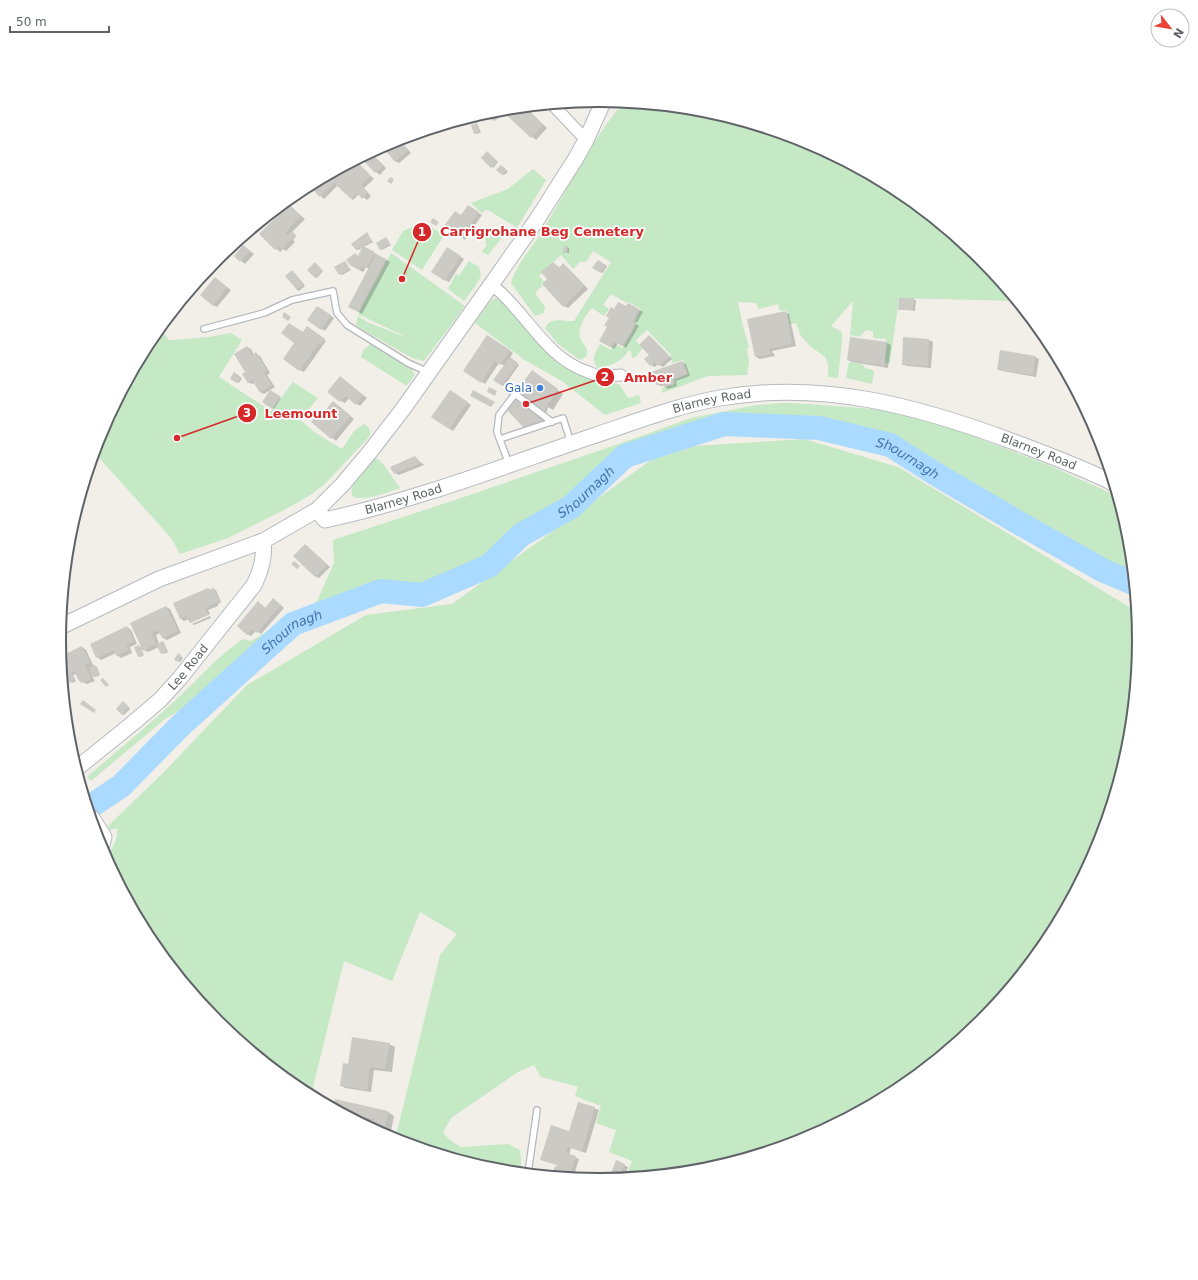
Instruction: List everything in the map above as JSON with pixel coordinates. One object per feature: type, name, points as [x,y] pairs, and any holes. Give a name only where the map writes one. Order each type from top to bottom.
[{"type":"main road","points":[[66,624],[159,580],[263,541],[317,510],[342,485],[369,453],[538,218],[586,140],[601,107]]},
{"type":"main road","name":"Blarney Road","points":[[317,510],[325,520],[361,512],[509,465],[670,410],[720,398],[776,391],[818,392],[873,400],[936,415],[1069,463],[1107,480]]},
{"type":"main road","name":"Lee Road","points":[[81,765],[160,700],[180,678],[254,585],[260,572],[264,551],[263,541]]},
{"type":"street","points":[[557,109],[586,140]]},
{"type":"street","points":[[491,284],[505,294],[548,347],[563,360],[599,376],[621,375]]},
{"type":"lane","points":[[204,329],[264,313],[292,300],[333,291],[337,313],[347,325],[408,363],[428,372]]},
{"type":"lane","points":[[509,465],[497,432],[499,415],[515,394],[552,422]]},
{"type":"lane","points":[[500,439],[563,418],[571,443]]},
{"type":"lane","points":[[529,1168],[537,1110]]},
{"type":"green space","points":[[619,108],[634,108],[703,117],[770,135],[835,162],[866,178],[923,217],[976,263],[1010,301],[899,298],[890,363],[885,363],[886,339],[873,338],[873,332],[869,330],[865,331],[860,337],[850,335],[853,301],[831,326],[842,332],[838,378],[828,377],[828,364],[825,357],[810,346],[801,336],[796,323],[790,324],[787,310],[780,311],[778,304],[759,309],[756,303],[738,302],[749,347],[747,348],[749,362],[747,375],[708,376],[662,393],[662,388],[675,384],[674,380],[688,374],[683,360],[672,363],[670,354],[647,330],[636,340],[642,349],[636,357],[632,358],[631,351],[629,350],[623,358],[616,363],[597,368],[594,358],[600,344],[611,350],[615,344],[623,348],[637,323],[635,321],[641,309],[611,294],[603,305],[609,309],[604,316],[592,308],[583,321],[580,329],[580,339],[587,352],[586,357],[580,360],[558,344],[545,328],[550,322],[557,320],[574,321],[611,262],[593,251],[586,262],[580,262],[573,269],[561,255],[539,276],[544,281],[541,284],[542,286],[535,293],[545,307],[544,313],[535,316],[511,283],[519,265],[539,236],[589,150]]},
{"type":"green space","points":[[533,169],[546,180],[517,228],[490,211],[486,210],[482,213],[471,203],[508,189]]},
{"type":"green space","points":[[423,222],[444,235],[422,270],[392,250],[403,231]]},
{"type":"green space","points":[[490,230],[505,234],[488,255],[482,252],[486,246],[485,235]]},
{"type":"green space","points":[[391,253],[465,306],[424,361],[412,358],[358,327],[356,324],[358,316],[367,322],[410,339],[358,314]]},
{"type":"green space","points":[[469,261],[479,267],[481,276],[464,301],[448,289],[456,274],[459,276]]},
{"type":"green space","points":[[498,297],[505,301],[539,344],[559,364],[591,380],[620,385],[628,398],[639,395],[641,403],[605,415],[562,381],[526,361],[475,323],[491,300]]},
{"type":"green space","points":[[164,333],[169,340],[208,337],[231,333],[242,340],[219,377],[271,411],[293,382],[318,398],[300,420],[316,433],[342,449],[354,431],[364,424],[369,429],[370,436],[325,484],[309,496],[284,510],[228,538],[180,554],[171,538],[99,457],[121,404],[137,373]]},
{"type":"green space","points":[[371,344],[411,368],[415,375],[407,385],[361,357],[364,349]]},
{"type":"green space","points":[[849,362],[862,364],[865,368],[873,370],[874,373],[872,384],[846,378]]},
{"type":"green space","points":[[786,403],[885,410],[957,430],[1053,467],[1111,493],[1122,536],[1128,576],[1074,550],[897,445],[868,431],[728,419],[626,452],[582,486],[507,536],[485,561],[422,591],[381,588],[334,602],[292,622],[192,703],[165,719],[91,781],[87,777],[146,727],[234,645],[243,639],[251,641],[317,601],[334,563],[333,540],[458,499],[691,418],[756,405]]},
{"type":"green space","points":[[804,439],[898,467],[1131,608],[1131,675],[1122,744],[1104,811],[1091,844],[1061,907],[1042,936],[1000,991],[976,1017],[923,1063],[895,1083],[865,1102],[835,1118],[803,1132],[770,1145],[703,1163],[628,1172],[632,1161],[609,1152],[616,1130],[596,1123],[601,1106],[575,1096],[578,1087],[541,1077],[534,1065],[518,1072],[451,1118],[443,1133],[451,1141],[461,1147],[508,1144],[520,1150],[522,1167],[495,1163],[461,1155],[428,1145],[397,1133],[440,955],[457,934],[420,912],[392,981],[344,961],[312,1089],[275,1063],[248,1041],[222,1017],[176,964],[137,906],[121,876],[110,851],[117,836],[117,828],[110,830],[108,826],[164,772],[247,685],[366,615],[452,604],[651,460],[695,446]]},
{"type":"green space","points":[[374,456],[384,465],[400,488],[370,497],[353,497],[352,487],[358,475]]},
{"type":"building","points":[[530,112],[543,125],[531,138],[507,115]]},
{"type":"building","points":[[497,117],[493,121],[490,118]]},
{"type":"building","points":[[477,123],[480,131],[474,134],[471,125]]},
{"type":"building","points":[[404,145],[408,150],[395,162],[387,152]]},
{"type":"building","points":[[487,151],[497,161],[491,168],[481,158]]},
{"type":"building","points":[[374,157],[383,166],[375,173],[364,161]]},
{"type":"building","points":[[359,164],[371,176],[361,185],[368,193],[362,199],[357,193],[351,199],[334,183],[320,197],[313,190]]},
{"type":"building","points":[[501,165],[507,170],[502,175],[496,170]]},
{"type":"building","points":[[391,177],[394,180],[391,184],[387,181]]},
{"type":"building","points":[[468,205],[479,212],[460,238],[444,226],[455,211],[461,215]]},
{"type":"building","points":[[291,206],[301,216],[285,233],[288,235],[292,231],[296,235],[282,249],[279,247],[275,250],[259,234],[278,214]]},
{"type":"building","points":[[433,218],[439,222],[436,226],[430,222]]},
{"type":"building","points":[[367,232],[372,241],[356,250],[351,244]]},
{"type":"building","points":[[386,237],[390,244],[380,250],[376,243]]},
{"type":"building","points":[[243,245],[250,251],[240,262],[234,256]]},
{"type":"building","points":[[363,246],[375,252],[366,268],[362,266],[359,270],[350,265],[346,260],[355,253],[358,256]]},
{"type":"building","points":[[564,246],[568,246],[567,253],[563,253]]},
{"type":"building","points":[[447,247],[461,256],[445,281],[431,272]]},
{"type":"building","points":[[376,254],[386,259],[358,312],[348,307]]},
{"type":"building","points":[[598,260],[606,265],[601,273],[592,268]]},
{"type":"building","points":[[345,261],[350,269],[339,275],[334,267]]},
{"type":"building","points":[[315,262],[322,270],[315,278],[307,270]]},
{"type":"building","points":[[553,262],[559,268],[563,263],[584,286],[563,307],[542,284],[547,279],[541,272]]},
{"type":"building","points":[[292,270],[304,284],[297,290],[285,276]]},
{"type":"building","points":[[215,277],[227,287],[213,306],[200,295]]},
{"type":"building","points":[[899,298],[914,298],[913,310],[898,310]]},
{"type":"building","points":[[618,302],[626,306],[628,303],[639,309],[633,321],[636,323],[622,346],[614,341],[610,347],[599,341],[607,327],[604,325],[609,318],[606,316],[611,307],[614,309]]},
{"type":"building","points":[[317,306],[331,315],[321,330],[307,320]]},
{"type":"building","points":[[786,311],[792,344],[769,349],[772,354],[755,357],[747,319]]},
{"type":"building","points":[[284,312],[291,317],[288,321],[282,317]]},
{"type":"building","points":[[289,323],[303,332],[307,326],[325,339],[321,345],[319,343],[299,371],[283,359],[294,343],[281,333]]},
{"type":"building","points":[[487,335],[510,350],[500,365],[495,361],[481,383],[463,371]]},
{"type":"building","points":[[649,335],[669,357],[659,366],[655,362],[650,366],[644,359],[649,355],[639,345]]},
{"type":"building","points":[[850,337],[887,342],[884,366],[847,360]]},
{"type":"building","points":[[903,337],[929,339],[928,366],[902,365]]},
{"type":"building","points":[[247,346],[252,355],[256,352],[267,370],[264,372],[272,385],[260,393],[252,380],[248,383],[242,374],[245,372],[234,354]]},
{"type":"building","points":[[1000,350],[1035,356],[1033,375],[997,370]]},
{"type":"building","points":[[510,357],[518,363],[502,386],[493,380]]},
{"type":"building","points":[[682,361],[687,374],[673,379],[674,384],[664,387],[662,383],[656,385],[651,372]]},
{"type":"building","points":[[532,370],[558,389],[546,407],[541,422],[525,429],[506,409],[523,387],[521,385]]},
{"type":"building","points":[[234,372],[241,377],[237,383],[230,379]]},
{"type":"building","points":[[340,376],[363,395],[356,405],[345,396],[340,402],[327,392]]},
{"type":"building","points":[[511,382],[516,386],[509,395],[504,391]]},
{"type":"building","points":[[489,387],[497,391],[495,396],[487,392]]},
{"type":"building","points":[[270,390],[280,396],[272,409],[262,402]]},
{"type":"building","points":[[450,390],[468,402],[449,429],[431,417]]},
{"type":"building","points":[[473,390],[495,402],[491,407],[470,396]]},
{"type":"building","points":[[333,401],[351,416],[331,439],[311,422],[320,411],[323,413]]},
{"type":"building","points":[[415,456],[421,463],[394,474],[390,467]]},
{"type":"building","points":[[305,544],[327,565],[315,577],[293,556]]},
{"type":"building","points":[[294,561],[300,566],[297,569],[291,564]]},
{"type":"building","points":[[208,588],[209,590],[214,588],[220,601],[205,608],[208,615],[190,623],[186,616],[180,619],[173,603]]},
{"type":"building","points":[[273,598],[281,605],[257,633],[252,629],[247,635],[237,626],[258,601],[265,608]]},
{"type":"building","points":[[166,606],[178,631],[162,638],[158,630],[152,633],[156,644],[143,651],[130,623]]},
{"type":"building","points":[[127,626],[134,641],[126,645],[129,650],[116,656],[114,650],[96,658],[90,644]]},
{"type":"building","points":[[163,641],[167,651],[161,654],[156,644]]},
{"type":"building","points":[[139,645],[143,655],[138,657],[134,647]]},
{"type":"building","points":[[82,646],[90,663],[85,665],[91,679],[82,683],[79,681],[74,671],[71,672],[75,680],[69,683],[67,675],[66,653]]},
{"type":"building","points":[[178,653],[182,656],[178,662],[174,660]]},
{"type":"building","points":[[95,665],[99,674],[92,677],[89,668]]},
{"type":"building","points":[[103,678],[109,685],[106,687],[100,680]]},
{"type":"building","points":[[83,700],[96,710],[94,713],[80,704]]},
{"type":"building","points":[[123,701],[129,707],[122,715],[116,709]]},
{"type":"building","points":[[352,1037],[390,1043],[385,1069],[370,1067],[367,1090],[340,1086],[343,1063],[348,1064]]},
{"type":"building","points":[[335,1099],[388,1111],[385,1128],[373,1122],[374,1119],[360,1117],[335,1103]]},
{"type":"building","points":[[578,1102],[595,1107],[582,1151],[567,1147],[566,1153],[576,1156],[571,1172],[553,1171],[557,1165],[540,1160],[551,1125],[569,1131]]},
{"type":"building","points":[[616,1160],[625,1164],[621,1172],[611,1173]]},
{"type":"waterway","name":"Shournagh","points":[[92,805],[121,786],[180,726],[293,624],[381,591],[422,595],[489,566],[521,535],[571,507],[625,456],[724,424],[819,428],[890,445],[1012,519],[1104,571],[1128,581]]},
{"type":"place","name":"Carrigrohane Beg Cemetery","points":[[402,279]]},
{"type":"place","name":"Gala","points":[[540,388]]},
{"type":"place","name":"Amber","points":[[526,404]]},
{"type":"place","name":"Leemount","points":[[177,438]]}]
